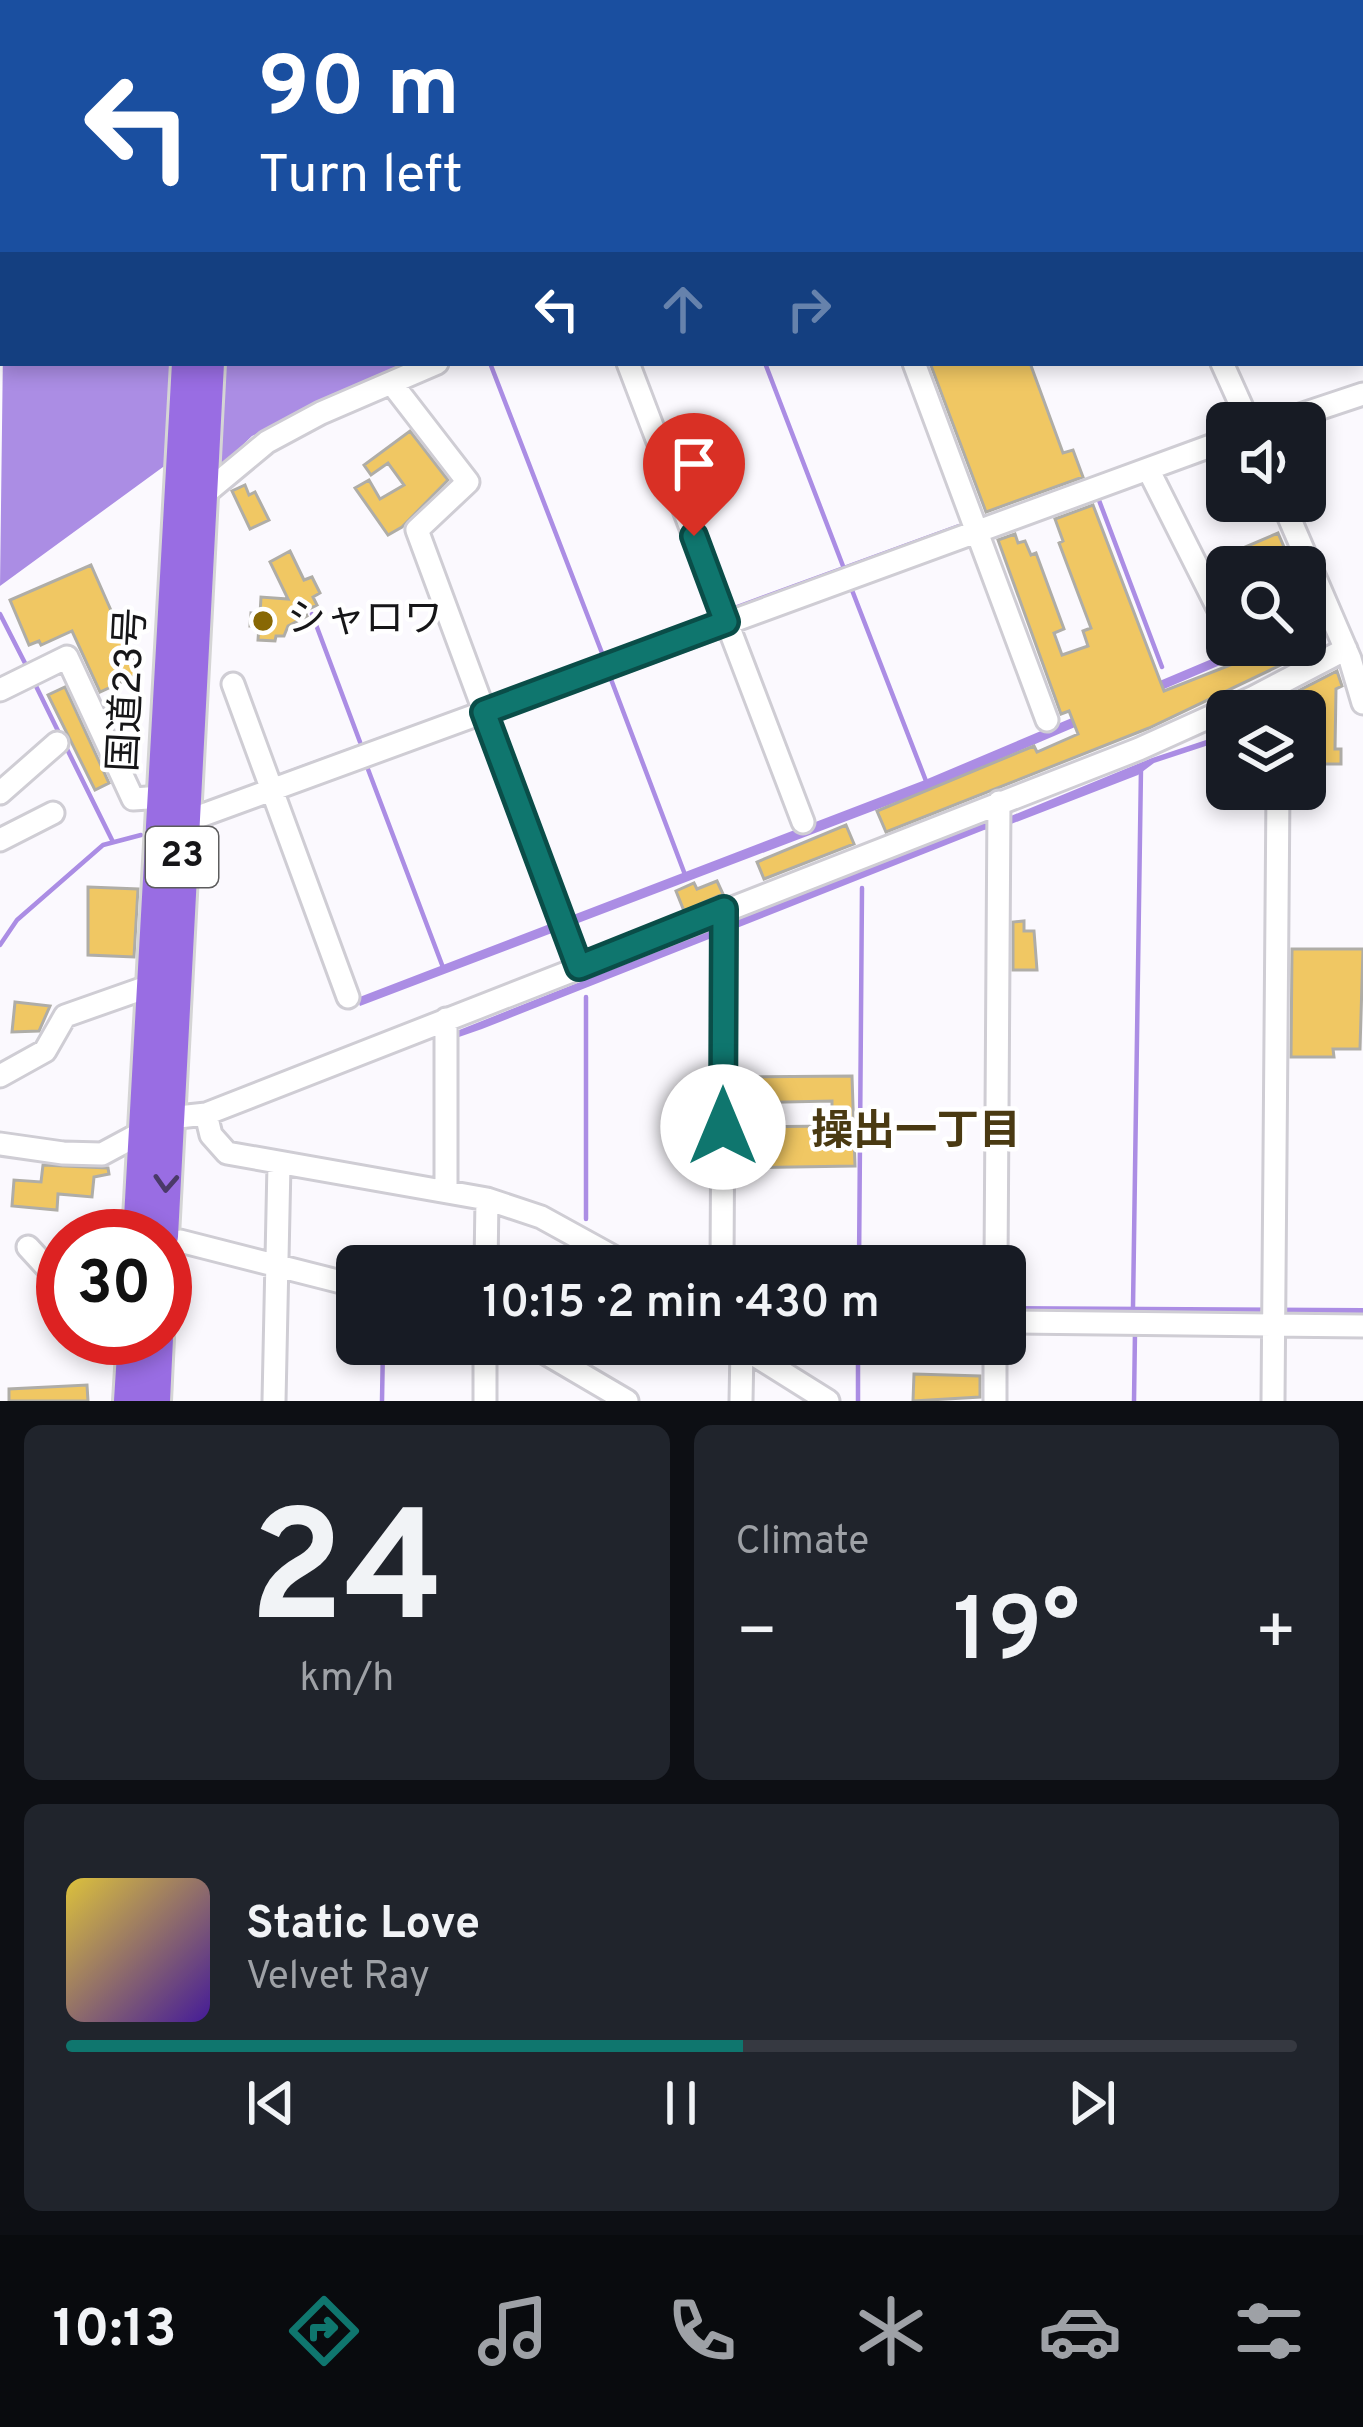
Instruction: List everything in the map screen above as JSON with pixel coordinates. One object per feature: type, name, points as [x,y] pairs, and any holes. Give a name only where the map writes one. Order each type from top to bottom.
[{"type":"highway","name":"国道23号","points":[[143,1209],[157,1126],[184,823],[195,486],[187,366]]},
{"type":"highway","name":"国道23号","points":[[167,1209],[157,1126],[152,985],[163,796],[209,366]]},
{"type":"highway","points":[[129,1401],[136,1365]]},
{"type":"highway","points":[[147,1365],[155,1401]]},
{"type":"street","points":[[195,486],[321,413],[431,366]]},
{"type":"street","points":[[629,366],[802,822]]},
{"type":"street","points":[[915,366],[1047,720]]},
{"type":"street","points":[[1223,366],[1240,402]]},
{"type":"street","points":[[392,385],[468,482],[416,530],[579,967]]},
{"type":"street","points":[[1326,406],[1363,394]]},
{"type":"street","points":[[184,823],[1206,448]]},
{"type":"street","points":[[1148,469],[1206,584]]},
{"type":"street","points":[[1292,522],[1355,655],[1363,703]]},
{"type":"street","points":[[1285,690],[1355,655]]},
{"type":"street","points":[[0,690],[67,657],[133,800],[163,796]]},
{"type":"street","points":[[233,684],[348,997]]},
{"type":"street","points":[[0,1144],[102,1154],[157,1126],[206,1114],[446,1032],[579,967],[724,923],[999,816],[1138,749],[1206,723]]},
{"type":"street","points":[[0,794],[57,742]]},
{"type":"street","points":[[1273,1401],[1278,810]]},
{"type":"street","points":[[0,840],[53,813]]},
{"type":"street","points":[[996,1245],[999,816]]},
{"type":"street","points":[[722,1245],[724,923]]},
{"type":"street","points":[[0,1076],[46,1051],[65,1016],[152,985]]},
{"type":"street","points":[[446,1032],[446,1190]]},
{"type":"street","points":[[206,1114],[211,1135],[226,1153],[487,1199],[560,1226],[593,1245]]},
{"type":"street","points":[[274,1401],[279,1164]]},
{"type":"street","points":[[486,1245],[487,1199]]},
{"type":"street","points":[[192,1242],[276,1259],[336,1279]]},
{"type":"street","points":[[28,1247],[36,1256]]},
{"type":"street","points":[[1026,1322],[1274,1317],[1363,1326]]},
{"type":"street","points":[[485,1365],[485,1401]]},
{"type":"street","points":[[566,1365],[627,1401]]},
{"type":"street","points":[[740,1365],[741,1401]]},
{"type":"street","points":[[771,1365],[829,1401]]},
{"type":"street","points":[[994,1401],[995,1365]]},
{"type":"shaded area","points":[[3,366],[404,366],[252,436],[221,466],[163,467],[0,586]]},
{"type":"shaded area","points":[[1206,661],[1206,666],[1218,666],[928,790],[360,1006],[357,998],[925,780]]},
{"type":"shaded area","points":[[1206,740],[1206,746],[1154,763],[1138,775],[1006,826],[984,830],[482,1029],[436,1045],[434,1040],[983,822],[1006,818]]},
{"type":"shaded area","points":[[1026,1306],[1363,1308],[1363,1319],[1026,1315]]},
{"type":"building","points":[[931,366],[1031,366],[1063,453],[1073,450],[1083,477],[986,512]]},
{"type":"building","points":[[410,431],[448,480],[388,535],[355,488],[369,480],[380,499],[404,485],[388,463],[371,475],[364,465]]},
{"type":"building","points":[[245,485],[249,495],[255,492],[269,520],[250,529],[232,491]]},
{"type":"building","points":[[1093,505],[1164,691],[1228,666],[1279,666],[1229,690],[1206,690],[1206,701],[1149,728],[886,832],[877,811],[1034,746],[1037,752],[1078,734],[1069,711],[1061,714],[998,540],[1015,534],[1018,543],[1025,541],[1031,555],[1036,553],[1064,629],[1054,633],[1062,655],[1088,646],[1083,631],[1091,628],[1059,543],[1063,541],[1055,519]]},
{"type":"building","points":[[1278,533],[1284,546],[1247,546]]},
{"type":"building","points":[[290,551],[304,580],[312,577],[320,593],[313,597],[317,605],[288,626],[284,636],[258,640],[259,626],[250,626],[251,613],[260,614],[261,597],[288,599],[270,562]]},
{"type":"building","points":[[91,565],[139,674],[100,692],[72,631],[41,645],[39,641],[29,645],[10,600]]},
{"type":"building","points":[[1337,671],[1342,686],[1336,689],[1335,749],[1341,749],[1341,764],[1326,764],[1326,690],[1300,690]]},
{"type":"building","points":[[65,687],[109,783],[95,790],[48,695]]},
{"type":"building","points":[[846,825],[854,844],[764,879],[757,862]]},
{"type":"building","points":[[717,881],[723,894],[684,911],[676,891]]},
{"type":"building","points":[[88,887],[138,889],[134,957],[88,955]]},
{"type":"building","points":[[1024,921],[1024,931],[1034,931],[1037,970],[1013,970],[1013,922]]},
{"type":"building","points":[[1292,949],[1363,949],[1360,1049],[1333,1049],[1334,1057],[1291,1057]]},
{"type":"building","points":[[15,1002],[50,1006],[39,1031],[12,1032]]},
{"type":"building","points":[[852,1076],[855,1166],[738,1168],[738,1127],[832,1126],[832,1101],[738,1103],[738,1077]]},
{"type":"building","points":[[43,1165],[108,1168],[109,1174],[94,1177],[92,1197],[58,1194],[57,1209],[12,1206],[14,1180],[41,1182]]},
{"type":"building","points":[[914,1374],[980,1376],[980,1397],[913,1401]]},
{"type":"building","points":[[87,1385],[88,1401],[9,1401],[9,1389]]},
{"type":"waterway","points":[[491,366],[602,653]]},
{"type":"waterway","points":[[766,366],[843,566]]},
{"type":"waterway","points":[[1097,495],[1162,667]]},
{"type":"waterway","points":[[729,610],[959,526]]},
{"type":"waterway","points":[[850,585],[926,781]]},
{"type":"waterway","points":[[0,614],[27,667]]},
{"type":"waterway","points":[[312,614],[360,742]]},
{"type":"waterway","points":[[488,699],[714,616]]},
{"type":"waterway","points":[[609,674],[684,872]]},
{"type":"waterway","points":[[33,680],[60,735]]},
{"type":"waterway","points":[[281,775],[473,705]]},
{"type":"waterway","points":[[65,745],[113,842]]},
{"type":"waterway","points":[[366,764],[444,970]]},
{"type":"waterway","points":[[1133,1307],[1141,768]]},
{"type":"waterway","points":[[0,945],[17,920],[103,845],[141,835]]},
{"type":"waterway","points":[[859,1245],[862,888]]},
{"type":"waterway","points":[[586,997],[586,1219]]},
{"type":"waterway","points":[[1134,1401],[1135,1332]]},
{"type":"waterway","points":[[382,1401],[383,1365]]},
{"type":"waterway","points":[[858,1365],[858,1401]]},
{"type":"place","name":"シャロワ","points":[[263,621]]},
{"type":"district","name":"操出一丁目","points":[[916,1133]]},
{"type":"route","points":[[694,536],[726,622],[484,712],[579,967],[724,909],[723,1127]]}]
